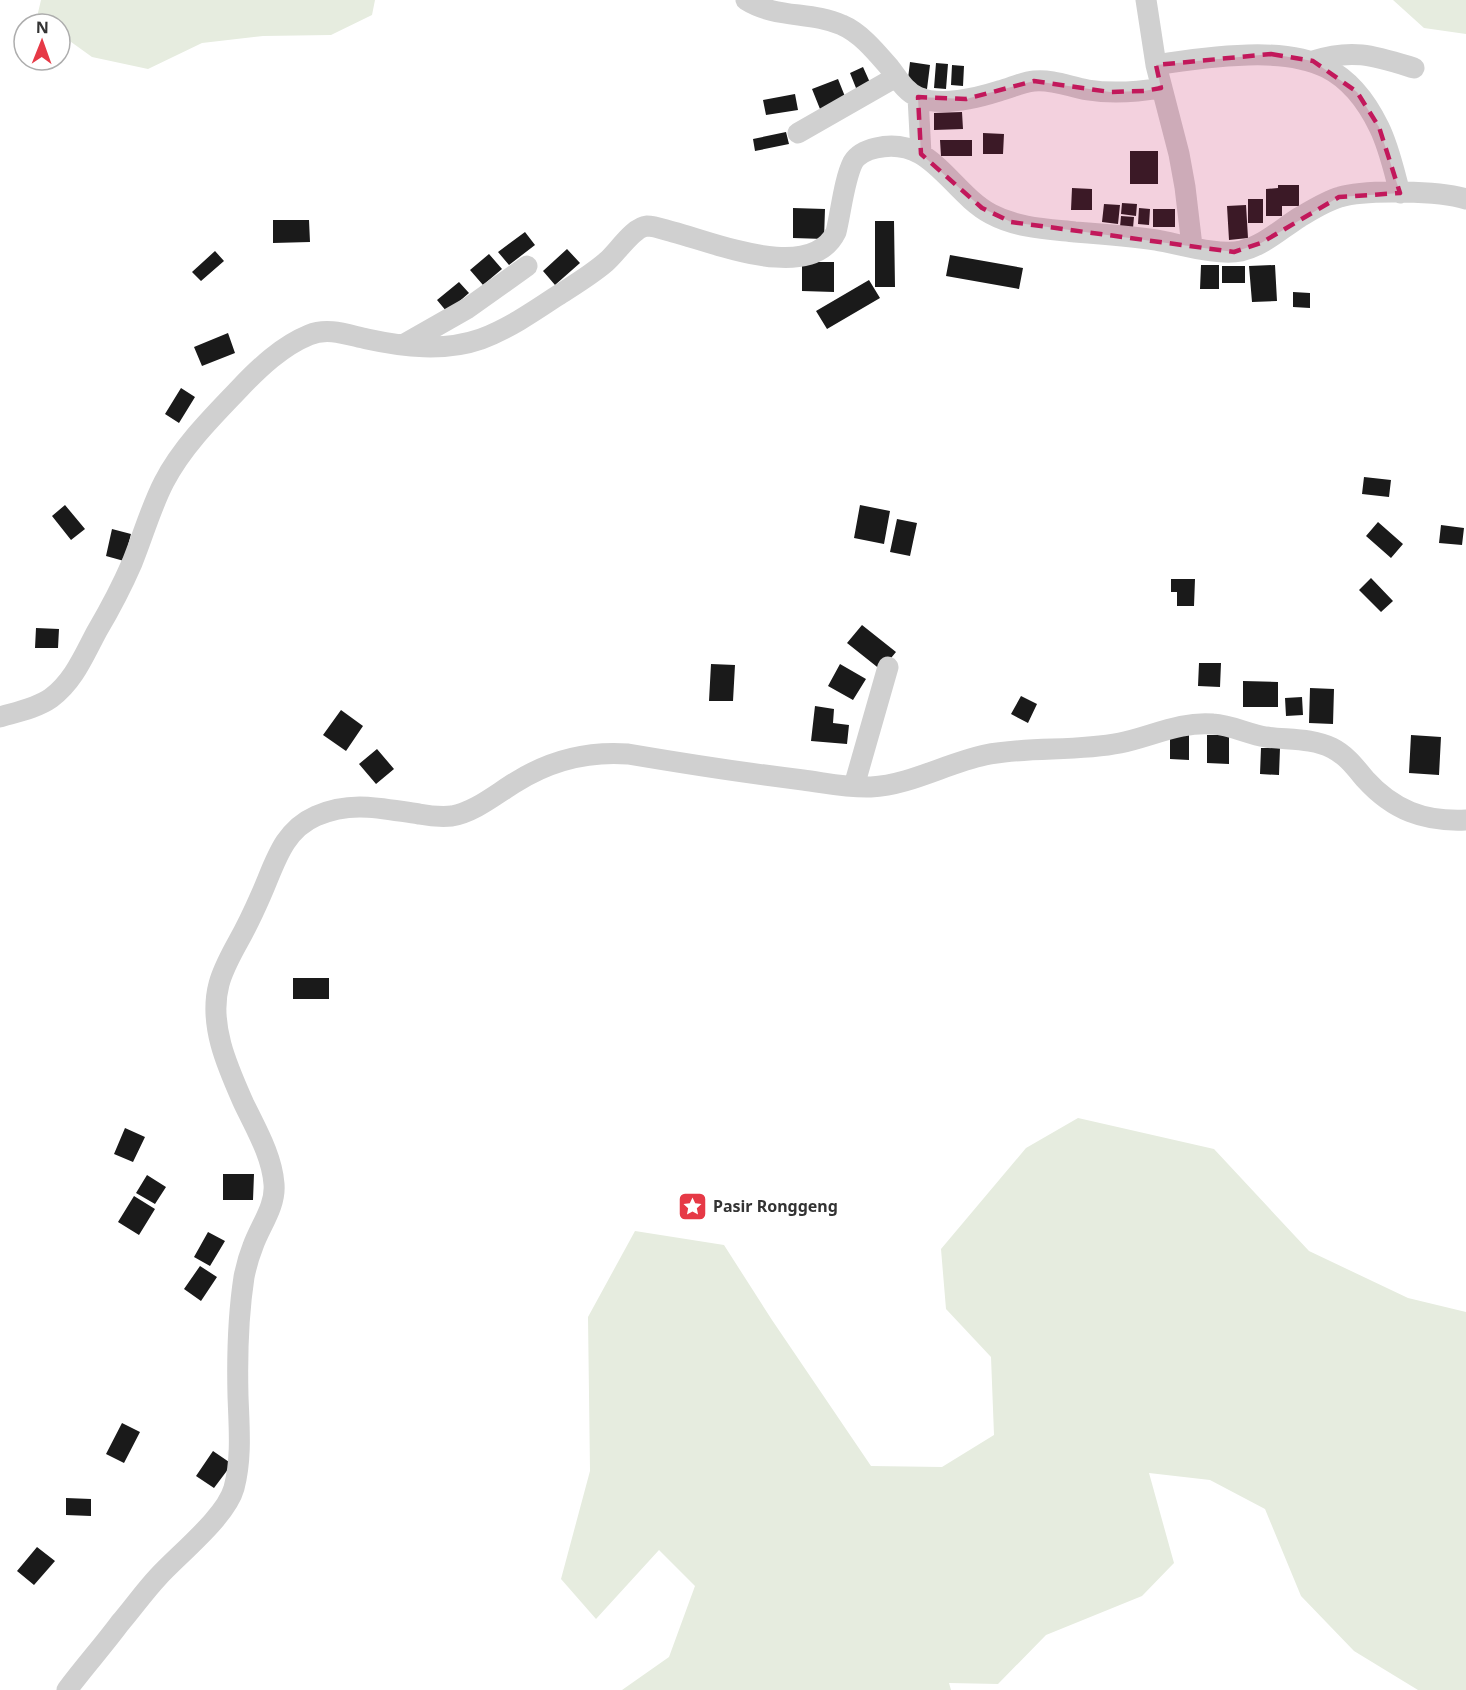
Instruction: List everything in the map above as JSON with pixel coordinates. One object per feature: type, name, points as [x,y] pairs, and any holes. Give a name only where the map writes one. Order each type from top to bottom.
[{"type":"street","points":[[746,0],[775,12],[842,25],[876,52],[908,91],[918,97],[936,100],[966,99],[1034,81],[1110,92],[1136,92],[1161,88]]},
{"type":"street","points":[[1146,0],[1156,65],[1179,154],[1192,246]]},
{"type":"street","points":[[1156,65],[1216,57],[1271,54],[1313,61],[1332,70],[1357,92],[1368,107],[1389,153],[1400,193]]},
{"type":"street","points":[[1313,61],[1329,56],[1351,54],[1377,57],[1414,68]]},
{"type":"street","points":[[798,132],[896,77]]},
{"type":"street","points":[[918,97],[921,154]]},
{"type":"street","points":[[0,717],[44,702],[67,683],[121,588],[165,480],[198,432],[266,363],[307,336],[324,331],[402,345],[443,346],[481,339],[509,326],[601,267],[636,231],[645,226],[763,256],[790,257],[816,252],[832,240],[836,232],[851,168],[859,155],[890,145],[904,147],[921,154],[982,208],[992,215],[1011,222],[1039,228],[1123,236],[1212,250],[1243,251],[1261,243],[1293,221],[1340,197],[1368,193],[1400,193],[1438,194],[1466,199]]},
{"type":"street","points":[[402,345],[468,308],[527,266]]},
{"type":"street","points":[[854,786],[888,667]]},
{"type":"street","points":[[67,1690],[157,1578],[224,1510],[235,1487],[239,1435],[238,1350],[243,1288],[250,1253],[272,1202],[274,1182],[267,1154],[224,1055],[217,1017],[217,993],[224,970],[251,918],[287,838],[306,821],[341,808],[368,806],[440,816],[458,815],[553,762],[569,757],[610,752],[770,777],[871,787],[890,784],[984,756],[1014,751],[1099,747],[1140,739],[1185,726],[1213,724],[1265,736],[1323,744],[1342,754],[1375,789],[1393,804],[1420,816],[1466,820]]},
{"type":"highlighted area","points":[[1271,54],[1313,61],[1357,92],[1379,127],[1400,193],[1339,197],[1261,243],[1234,252],[1011,222],[982,208],[921,154],[918,97],[966,99],[1034,81],[1110,92],[1144,91],[1161,88],[1156,65]]},
{"type":"shaded area","points":[[41,0],[375,0],[372,15],[331,35],[263,36],[202,43],[148,69],[92,57],[72,43],[72,12],[38,12]]},
{"type":"shaded area","points":[[1393,0],[1466,0],[1466,34],[1424,28]]},
{"type":"shaded area","points":[[1078,1118],[1214,1149],[1309,1251],[1408,1298],[1466,1312],[1466,1690],[1418,1690],[1354,1651],[1301,1596],[1265,1509],[1210,1480],[1149,1473],[1174,1563],[1142,1596],[1046,1635],[998,1684],[949,1683],[951,1690],[622,1690],[669,1657],[695,1586],[659,1550],[596,1619],[561,1579],[590,1471],[588,1317],[635,1231],[724,1245],[871,1466],[942,1467],[994,1435],[991,1357],[946,1309],[941,1249],[1026,1148]]},
{"type":"building","points":[[910,62],[930,65],[927,89],[907,87]]},
{"type":"building","points":[[936,63],[948,64],[946,89],[934,88]]},
{"type":"building","points":[[952,65],[964,66],[963,86],[951,85]]},
{"type":"building","points":[[863,67],[872,87],[858,93],[850,73]]},
{"type":"building","points":[[838,79],[848,104],[822,114],[812,89]]},
{"type":"building","points":[[795,94],[798,110],[766,115],[763,100]]},
{"type":"building","points":[[962,112],[963,129],[934,130],[934,113]]},
{"type":"building","points":[[786,132],[789,144],[755,151],[753,139]]},
{"type":"building","points":[[983,133],[1004,134],[1003,154],[983,154]]},
{"type":"building","points":[[940,140],[972,140],[972,156],[941,156]]},
{"type":"building","points":[[1130,151],[1158,151],[1158,184],[1130,184]]},
{"type":"building","points":[[1278,185],[1299,185],[1299,206],[1282,206],[1282,216],[1266,216],[1266,189],[1278,188]]},
{"type":"building","points":[[1072,188],[1092,189],[1092,210],[1071,210]]},
{"type":"building","points":[[1248,199],[1263,199],[1263,223],[1248,223]]},
{"type":"building","points":[[1122,203],[1137,204],[1136,216],[1121,214]]},
{"type":"building","points":[[1104,204],[1120,205],[1118,224],[1102,222]]},
{"type":"building","points":[[1246,205],[1248,238],[1229,240],[1227,206]]},
{"type":"building","points":[[793,208],[825,209],[824,239],[793,238]]},
{"type":"building","points":[[1139,208],[1150,209],[1149,225],[1138,224]]},
{"type":"building","points":[[1153,209],[1175,209],[1175,227],[1153,227]]},
{"type":"building","points":[[1121,216],[1134,217],[1133,228],[1120,227]]},
{"type":"building","points":[[273,220],[309,220],[310,242],[273,243]]},
{"type":"building","points":[[875,221],[894,221],[895,287],[875,287]]},
{"type":"building","points":[[525,232],[535,245],[509,265],[498,252]]},
{"type":"building","points":[[567,249],[580,263],[555,285],[543,271]]},
{"type":"building","points":[[215,251],[224,261],[201,281],[192,272]]},
{"type":"building","points":[[489,254],[502,269],[483,285],[470,270]]},
{"type":"building","points":[[950,255],[1023,268],[1019,289],[946,276]]},
{"type":"building","points":[[802,262],[834,262],[834,292],[802,291]]},
{"type":"building","points":[[1201,265],[1219,265],[1219,289],[1200,289]]},
{"type":"building","points":[[1275,265],[1277,301],[1252,302],[1249,266]]},
{"type":"building","points":[[1222,266],[1245,266],[1245,283],[1222,283]]},
{"type":"building","points":[[869,280],[880,298],[827,329],[816,311]]},
{"type":"building","points":[[459,282],[469,293],[447,312],[437,300]]},
{"type":"building","points":[[1293,292],[1310,293],[1310,308],[1293,307]]},
{"type":"building","points":[[228,333],[235,353],[202,366],[194,347]]},
{"type":"building","points":[[181,388],[195,397],[179,423],[165,414]]},
{"type":"building","points":[[1364,477],[1391,480],[1389,497],[1362,494]]},
{"type":"building","points":[[65,505],[85,529],[71,540],[52,516]]},
{"type":"building","points":[[860,505],[890,511],[884,544],[854,538]]},
{"type":"building","points":[[897,519],[917,523],[910,556],[890,552]]},
{"type":"building","points":[[1378,522],[1403,544],[1391,558],[1366,536]]},
{"type":"building","points":[[1441,525],[1464,528],[1462,545],[1439,543]]},
{"type":"building","points":[[112,529],[131,534],[124,561],[106,556]]},
{"type":"building","points":[[1371,578],[1393,601],[1381,612],[1359,590]]},
{"type":"building","points":[[1171,579],[1195,579],[1194,606],[1177,606],[1177,592],[1171,592]]},
{"type":"building","points":[[862,625],[896,652],[881,670],[847,643]]},
{"type":"building","points":[[36,628],[59,629],[58,648],[35,648]]},
{"type":"building","points":[[1199,663],[1221,663],[1220,687],[1198,686]]},
{"type":"building","points":[[711,664],[735,665],[733,701],[709,701]]},
{"type":"building","points":[[840,664],[866,679],[853,700],[828,686]]},
{"type":"building","points":[[1243,681],[1278,682],[1278,707],[1243,707]]},
{"type":"building","points":[[1310,688],[1334,689],[1333,724],[1309,723]]},
{"type":"building","points":[[1021,696],[1037,704],[1028,723],[1011,714]]},
{"type":"building","points":[[1302,697],[1303,715],[1286,716],[1285,698]]},
{"type":"building","points":[[815,706],[834,709],[833,723],[849,725],[847,744],[811,741]]},
{"type":"building","points":[[341,710],[363,726],[346,751],[323,735]]},
{"type":"building","points":[[1170,732],[1189,732],[1189,760],[1170,759]]},
{"type":"building","points":[[1207,735],[1229,735],[1229,764],[1207,763]]},
{"type":"building","points":[[1411,735],[1441,737],[1439,775],[1409,773]]},
{"type":"building","points":[[1261,748],[1280,748],[1279,775],[1260,774]]},
{"type":"building","points":[[377,749],[394,769],[376,784],[359,764]]},
{"type":"building","points":[[293,978],[329,978],[329,999],[293,999]]},
{"type":"building","points":[[125,1128],[145,1137],[133,1162],[114,1154]]},
{"type":"building","points":[[223,1174],[254,1174],[253,1200],[223,1200]]},
{"type":"building","points":[[147,1175],[166,1187],[155,1204],[136,1193]]},
{"type":"building","points":[[134,1196],[155,1209],[139,1235],[118,1222]]},
{"type":"building","points":[[208,1232],[225,1241],[210,1266],[194,1257]]},
{"type":"building","points":[[200,1266],[217,1277],[201,1301],[184,1289]]},
{"type":"building","points":[[122,1423],[140,1432],[124,1463],[106,1454]]},
{"type":"building","points":[[213,1451],[232,1464],[214,1488],[196,1476]]},
{"type":"building","points":[[66,1498],[91,1499],[91,1516],[66,1515]]},
{"type":"building","points":[[37,1547],[55,1561],[34,1585],[17,1571]]},
{"type":"place","name":"Pasir Ronggeng","points":[[692,1206]]}]
